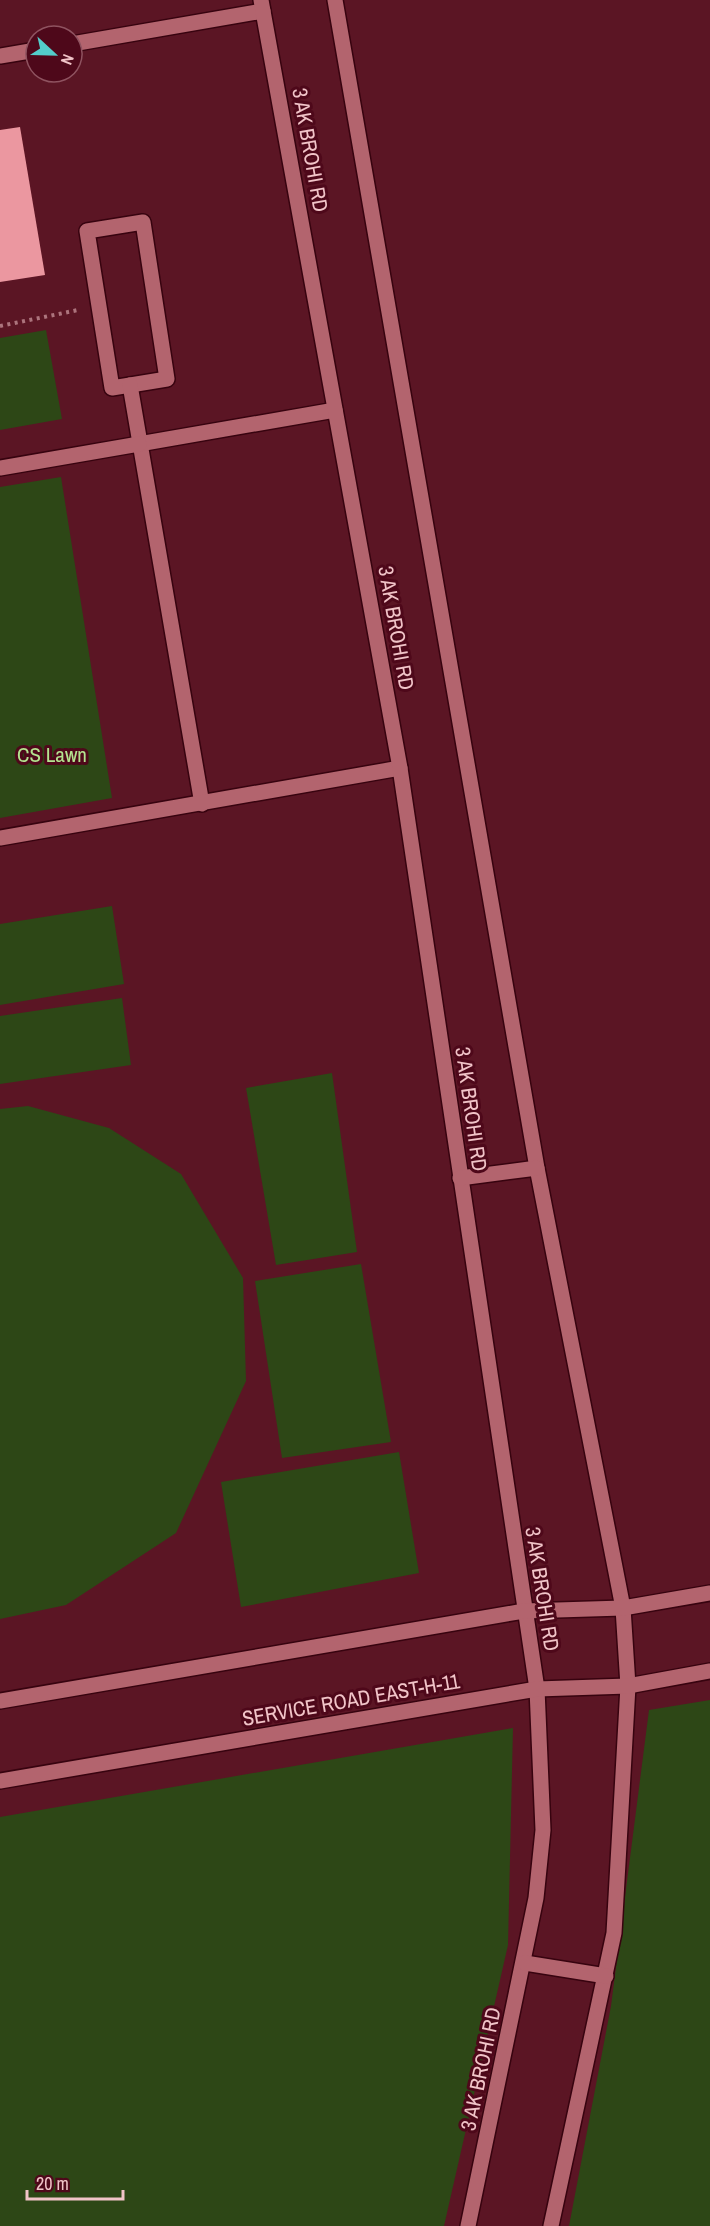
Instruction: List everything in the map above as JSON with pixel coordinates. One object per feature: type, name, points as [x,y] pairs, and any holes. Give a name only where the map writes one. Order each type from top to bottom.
[{"type":"street","points":[[335,0],[537,1168],[623,1608],[628,1686],[615,1934],[551,2226]]},
{"type":"street","points":[[84,42],[262,5]]},
{"type":"street","name":"3 AK BROHI RD","points":[[262,5],[400,768],[537,1689],[543,1830],[536,1898],[525,1962],[468,2226]]},
{"type":"street","points":[[0,56],[24,52]]},
{"type":"street","points":[[143,222],[167,379],[112,388],[99,306],[87,231],[143,222]]},
{"type":"street","points":[[130,385],[201,804]]},
{"type":"street","points":[[0,468],[335,410]]},
{"type":"street","points":[[0,838],[400,768]]},
{"type":"street","points":[[460,1178],[537,1168]]},
{"type":"street","points":[[0,1701],[524,1611],[623,1608],[710,1593]]},
{"type":"street","name":"SERVICE ROAD EAST-H-11","points":[[0,1781],[537,1689],[628,1686],[710,1671]]},
{"type":"street","points":[[525,1962],[606,1976]]},
{"type":"path","points":[[0,326],[99,306]]},
{"type":"green space","points":[[46,330],[62,419],[0,430],[0,338]]},
{"type":"green space","name":"CS Lawn","points":[[61,477],[112,798],[0,818],[0,487]]},
{"type":"green space","points":[[112,906],[124,984],[0,1005],[0,924]]},
{"type":"green space","points":[[122,998],[131,1065],[0,1084],[0,1016]]},
{"type":"green space","points":[[332,1073],[357,1252],[276,1265],[246,1088]]},
{"type":"green space","points":[[28,1106],[109,1128],[181,1174],[243,1278],[246,1381],[176,1533],[66,1605],[0,1619],[0,1109]]},
{"type":"green space","points":[[361,1264],[391,1442],[282,1458],[255,1281]]},
{"type":"green space","points":[[399,1452],[419,1573],[241,1607],[221,1482]]},
{"type":"green space","points":[[710,1700],[710,2226],[569,2226],[611,2006],[649,1710]]},
{"type":"green space","points":[[513,1728],[508,1945],[444,2226],[0,2226],[0,1817]]},
{"type":"building","points":[[20,127],[45,275],[0,282],[0,130]]}]
